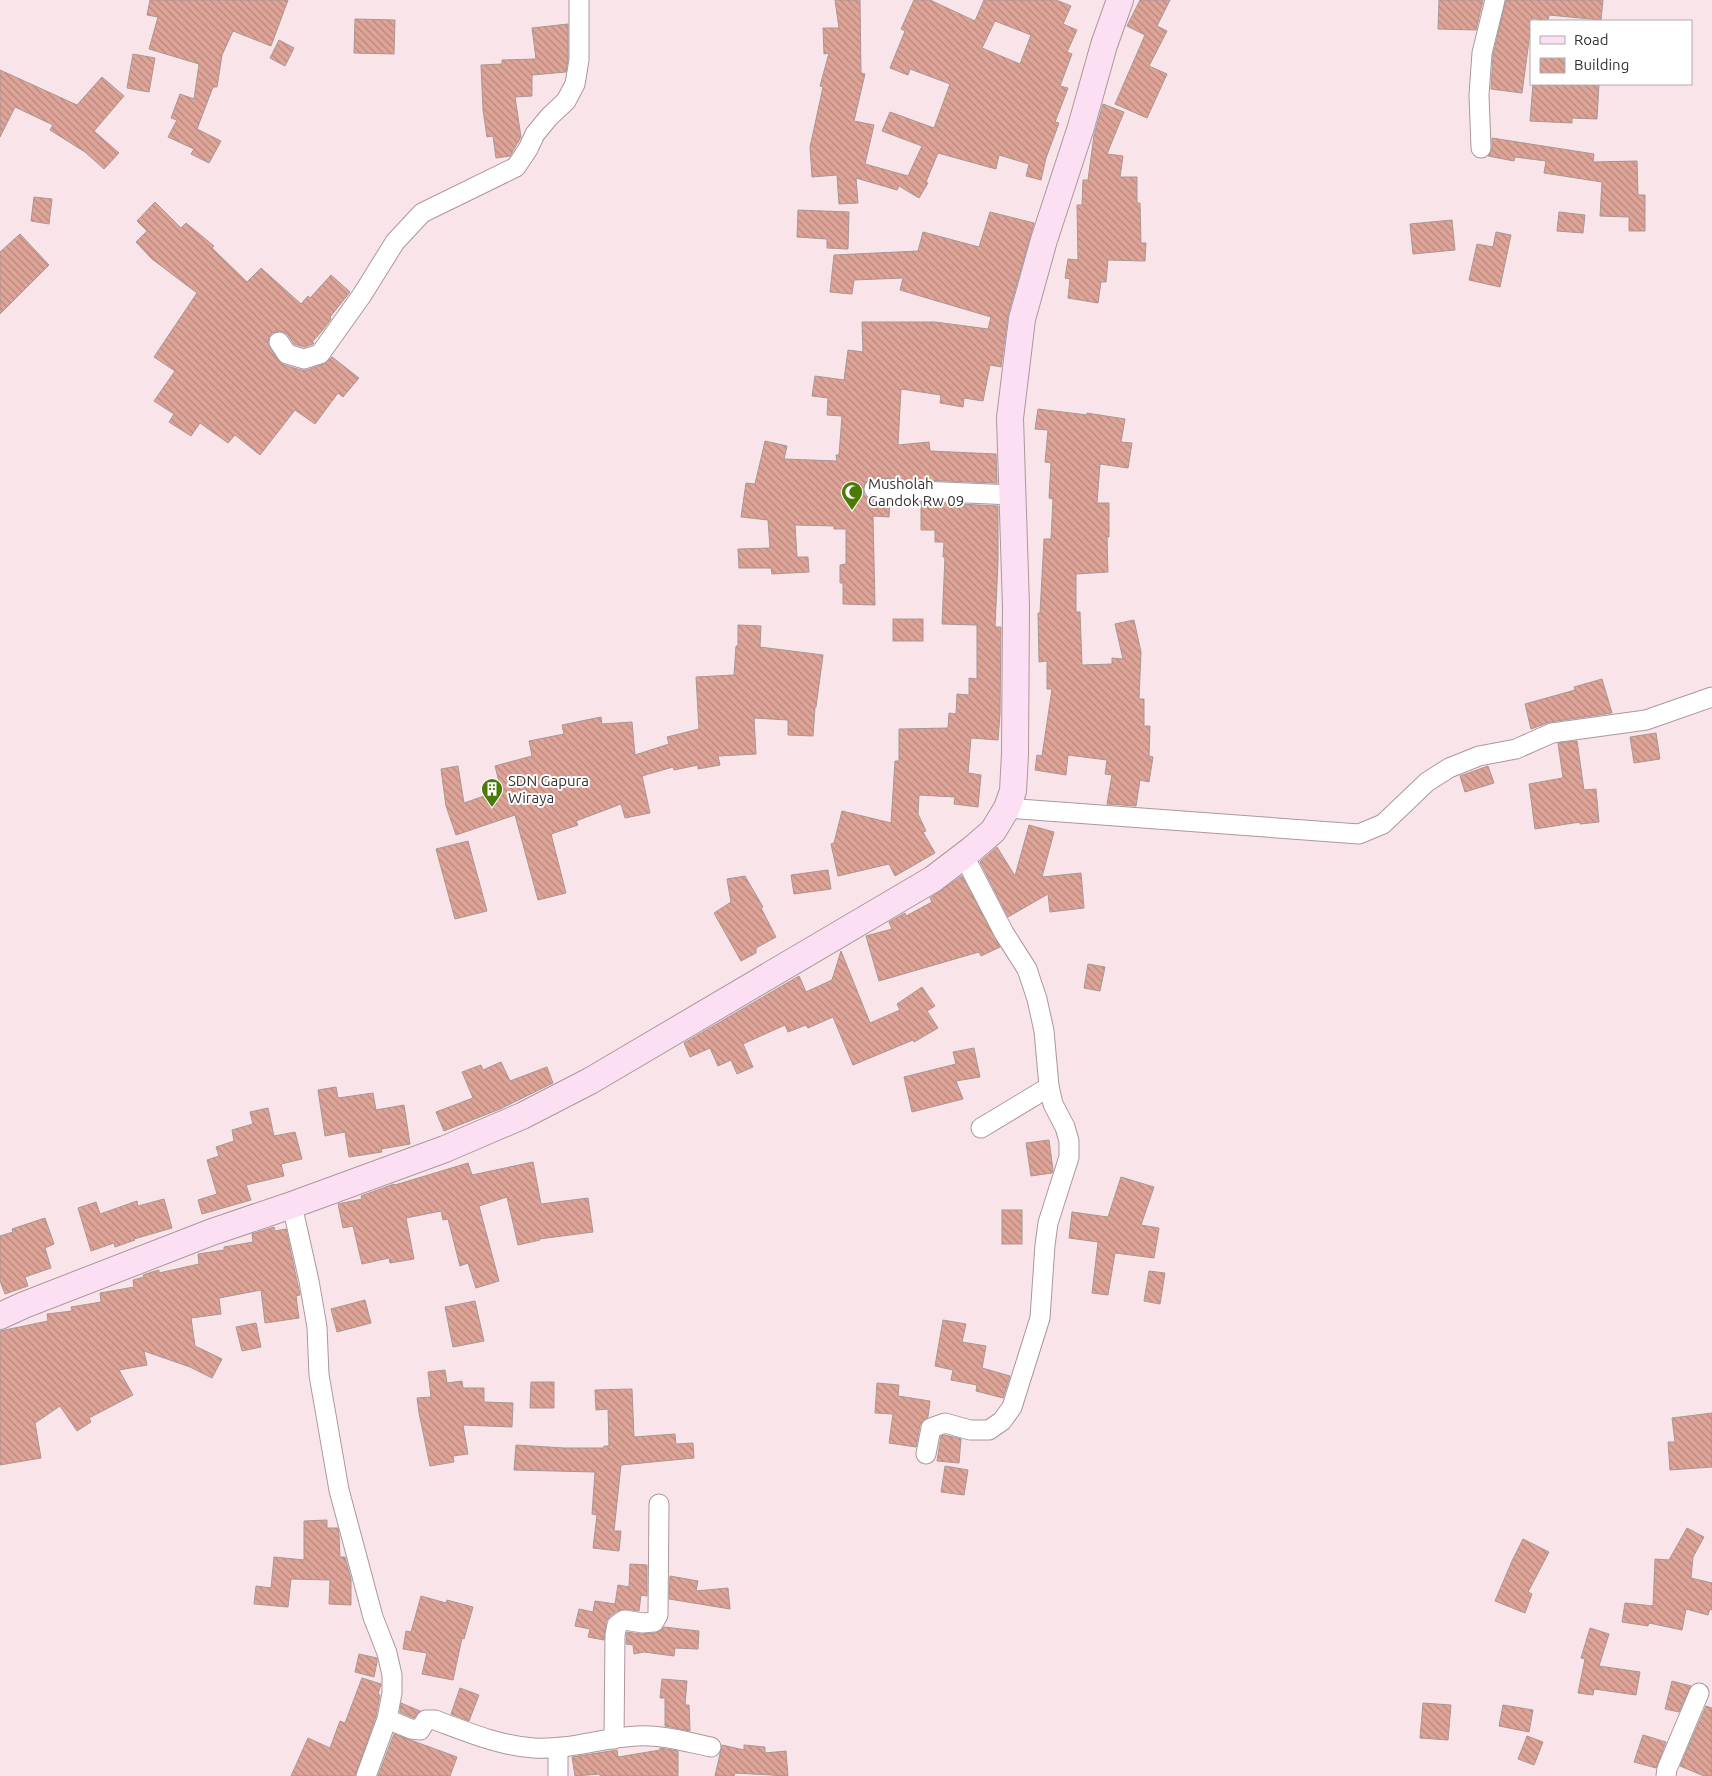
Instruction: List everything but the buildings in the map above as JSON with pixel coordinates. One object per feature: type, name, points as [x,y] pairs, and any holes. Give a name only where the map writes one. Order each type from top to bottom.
[{"type":"main road","points":[[0,1316],[212,1232],[445,1149],[522,1116],[581,1085],[934,879],[993,831],[1007,808],[1012,791],[1015,754],[1016,607],[1010,418],[1022,319],[1044,240],[1081,127],[1104,45],[1120,0]]},
{"type":"street","points":[[279,342],[287,354],[304,359],[320,354],[362,295],[395,242],[422,213],[516,166],[528,149],[535,134],[566,101],[575,84],[579,60],[579,0]]},
{"type":"street","points":[[1481,148],[1479,94],[1482,53],[1495,0]]},
{"type":"street","points":[[874,489],[1013,495]]},
{"type":"street","points":[[1007,808],[1359,834],[1383,824],[1427,782],[1449,768],[1480,756],[1516,749],[1552,733],[1646,720],[1712,697]]},
{"type":"street","points":[[926,1454],[931,1428],[945,1423],[970,1430],[989,1430],[1002,1422],[1012,1407],[1040,1318],[1048,1223],[1069,1157],[1065,1127],[1053,1104],[1049,1087],[1044,1031],[1037,999],[1027,969],[1004,933],[964,856]]},
{"type":"street","points":[[981,1128],[1049,1087]]},
{"type":"street","points":[[292,1205],[309,1281],[317,1328],[319,1375],[339,1490],[392,1675],[392,1693],[387,1719],[366,1776]]},
{"type":"street","points":[[614,1739],[615,1635],[617,1625],[624,1620],[643,1623],[654,1622],[658,1615],[659,1504]]},
{"type":"street","points":[[1666,1776],[1667,1769],[1699,1693]]},
{"type":"street","points":[[387,1719],[411,1729],[420,1730],[426,1720],[436,1720],[488,1739],[532,1748],[558,1749],[636,1736],[654,1736],[711,1747]]},
{"type":"street","points":[[558,1749],[558,1776]]},
{"type":"place","name":"Musholah Gandok Rw 09","points":[[852,511]]},
{"type":"place","name":"SDN Gapura Wiraya","points":[[492,808]]}]
